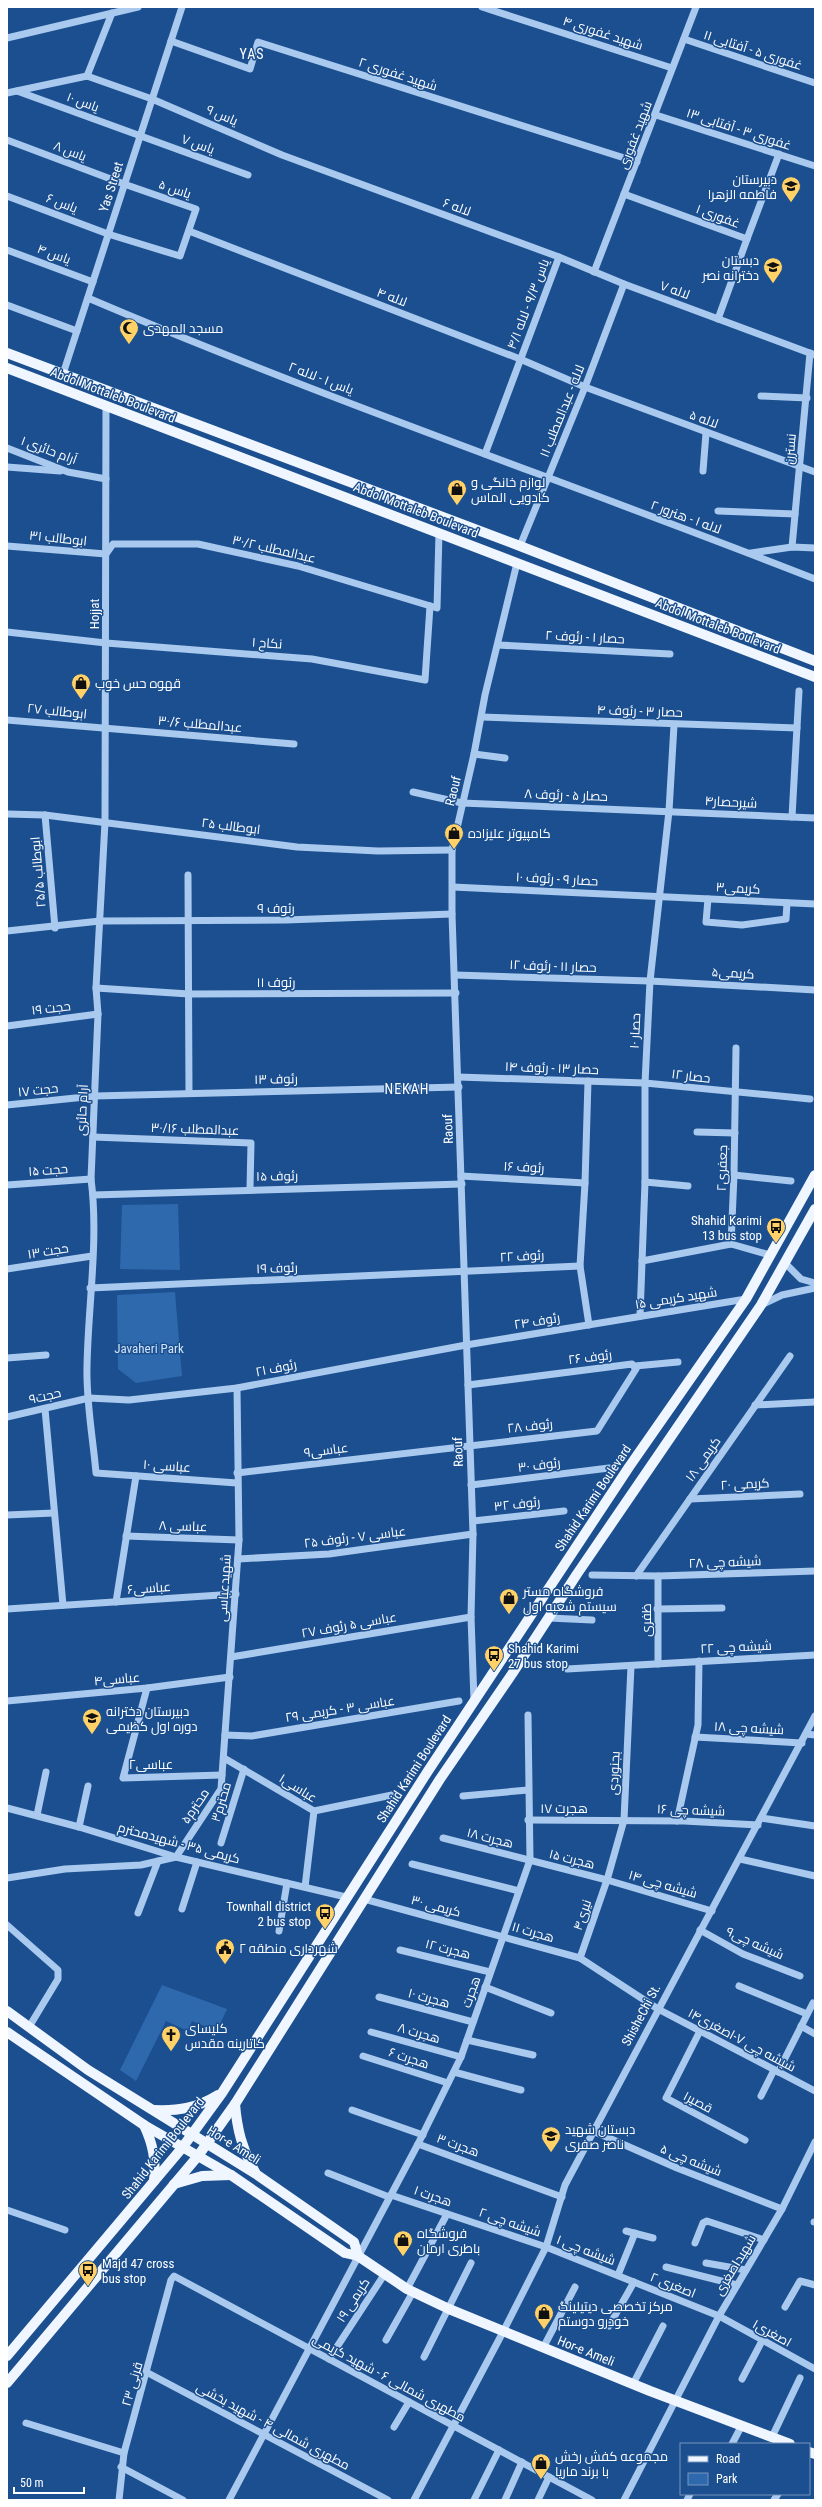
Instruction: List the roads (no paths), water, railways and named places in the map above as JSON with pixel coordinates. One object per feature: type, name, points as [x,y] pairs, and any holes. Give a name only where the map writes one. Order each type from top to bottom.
[{"type":"main road","name":"Abdol Mottaleb Boulevard","points":[[7,353],[520,546],[815,661]]},
{"type":"main road","name":"Abdol Mottaleb Boulevard","points":[[7,368],[815,677]]},
{"type":"main road","name":"Shahid Karimi Boulevard","points":[[7,2356],[193,2135],[222,2093],[346,1897],[474,1701],[624,1474],[746,1299],[815,1175]]},
{"type":"main road","name":"Shahid Karimi Boulevard","points":[[7,2383],[198,2156],[235,2104],[440,1778],[761,1305],[815,1209]]},
{"type":"main road","points":[[428,1771],[440,1778]]},
{"type":"main road","name":"Hor-e Ameli","points":[[7,2011],[88,2070],[256,2174],[354,2242],[358,2256]]},
{"type":"main road","name":"Hor-e Ameli","points":[[7,2032],[144,2124],[182,2148],[231,2175],[345,2253],[358,2256],[384,2275],[410,2290],[449,2309],[503,2332],[787,2443]]},
{"type":"main road","points":[[153,2110],[178,2111],[201,2105],[222,2093]]},
{"type":"main road","points":[[235,2104],[236,2128],[244,2152],[256,2174]]},
{"type":"main road","points":[[144,2124],[152,2142],[155,2164],[154,2181]]},
{"type":"main road","points":[[174,2184],[202,2176],[231,2175]]},
{"type":"street","points":[[7,38],[111,10],[138,7]]},
{"type":"street","name":"Yas Street","points":[[63,374],[182,7]]},
{"type":"street","name":"شهید غفوری ۴","points":[[482,7],[672,68]]},
{"type":"street","name":"شهید غفوری","points":[[594,272],[656,115],[672,68],[696,7]]},
{"type":"street","points":[[7,93],[88,76],[111,10]]},
{"type":"street","name":"غفوری ۵ - آفتابی ۱۱","points":[[684,39],[815,83]]},
{"type":"street","name":"شهید غفوری ۲","points":[[171,41],[250,69],[258,42],[637,162]]},
{"type":"street","name":"یاس ۹","points":[[88,76],[152,99],[282,155]]},
{"type":"street","name":"یاس ۱۰","points":[[17,91],[140,136]]},
{"type":"street","name":"غفوری ۳ - آفتابی ۱۳","points":[[656,115],[815,166]]},
{"type":"street","name":"یاس ۷","points":[[140,136],[248,175]]},
{"type":"street","name":"یاس ۸","points":[[7,140],[124,184]]},
{"type":"street","points":[[747,239],[779,154]]},
{"type":"street","name":"لاله ۶","points":[[282,155],[559,258],[624,284]]},
{"type":"street","name":"یاس ۵","points":[[124,184],[196,209],[189,231]]},
{"type":"street","name":"غفوری ۱","points":[[624,194],[747,239],[718,319]]},
{"type":"street","name":"یاس ۶","points":[[7,196],[108,234],[180,256],[189,231]]},
{"type":"street","name":"لاله ۴","points":[[189,231],[520,359],[585,387]]},
{"type":"street","name":"یاس ۴","points":[[7,250],[93,282]]},
{"type":"street","name":"یاس ۹/۳ - لاله ۴/۱","points":[[485,454],[559,258]]},
{"type":"street","name":"لاله ۷","points":[[624,284],[813,354]]},
{"type":"street","name":"لاله - عبدالمطلب ۱۱","points":[[520,546],[585,387],[624,284]]},
{"type":"street","name":"یاس ۱ - لاله ۲","points":[[88,298],[157,327],[547,478]]},
{"type":"street","points":[[7,305],[77,331]]},
{"type":"street","name":"نسترن","points":[[792,547],[807,398],[813,354]]},
{"type":"street","name":"لاله ۵","points":[[585,387],[815,472]]},
{"type":"street","points":[[761,396],[807,398]]},
{"type":"street","name":"Hojjat","points":[[105,822],[106,406]]},
{"type":"street","points":[[703,471],[706,432]]},
{"type":"street","name":"آرام حائری ۱","points":[[7,448],[68,472],[106,478]]},
{"type":"street","points":[[7,467],[68,472]]},
{"type":"street","name":"لاله ۱ - هنرور ۲","points":[[547,478],[750,553],[815,579]]},
{"type":"street","points":[[718,511],[795,514]]},
{"type":"street","points":[[434,607],[439,533]]},
{"type":"street","name":"عبدالمطلب ۳۰/۲","points":[[106,554],[113,544],[198,544],[298,566],[434,607]]},
{"type":"street","name":"ابوطالب ۳۱","points":[[7,546],[106,554]]},
{"type":"street","points":[[750,553],[792,547],[815,548]]},
{"type":"street","name":"Raouf","points":[[474,1701],[471,1617],[473,1521],[466,1345],[456,993],[452,914],[452,850],[517,563]]},
{"type":"street","name":"نکاح ۱","points":[[7,632],[106,643],[312,659],[425,680],[434,607]]},
{"type":"street","name":"حصار ۱ - رئوف ۲","points":[[498,645],[670,654]]},
{"type":"street","points":[[792,817],[799,691]]},
{"type":"street","name":"حصار ۳ - رئوف ۴","points":[[482,717],[674,725],[797,728]]},
{"type":"street","name":"ابوطالب ۲۷","points":[[7,720],[105,728]]},
{"type":"street","name":"حصار ۱۰","points":[[640,1316],[645,1182],[645,1083],[650,981],[669,811],[674,725]]},
{"type":"street","name":"عبدالمطلب ۳۰/۶","points":[[105,728],[294,744]]},
{"type":"street","points":[[474,754],[505,758]]},
{"type":"street","name":"حصار ۵ - رئوف ۸","points":[[413,792],[462,803],[669,811]]},
{"type":"street","name":"شیرحصار۴","points":[[669,811],[815,818]]},
{"type":"street","name":"ابوطالب ۲۵","points":[[7,814],[45,815],[297,847],[378,852],[452,850]]},
{"type":"street","name":"ابوطالب ۲۵/۵","points":[[45,815],[55,928]]},
{"type":"street","name":"آرام حائری","points":[[96,1473],[87,1369],[92,1256],[93,1195],[91,1179],[98,1014],[96,988],[105,822]]},
{"type":"street","points":[[188,875],[189,1093]]},
{"type":"street","name":"حصار ۹ - رئوف ۱۰","points":[[453,886],[660,896]]},
{"type":"street","name":"کریمی۳","points":[[660,896],[815,904]]},
{"type":"street","points":[[708,899],[706,922],[742,925],[786,920],[787,903]]},
{"type":"street","name":"رئوف ۹","points":[[7,931],[55,928],[100,922],[188,919],[286,920],[452,914]]},
{"type":"street","name":"حصار ۱۱ - رئوف ۱۲","points":[[455,975],[650,981]]},
{"type":"street","name":"کریمی۵","points":[[650,981],[815,990]]},
{"type":"street","name":"رئوف ۱۱","points":[[96,988],[189,994],[456,993]]},
{"type":"street","name":"حجت ۱۹","points":[[7,1026],[98,1014]]},
{"type":"street","name":"جعفری۲","points":[[730,1244],[734,1175],[736,1048]]},
{"type":"street","name":"حصار ۱۳ - رئوف ۱۴","points":[[458,1077],[645,1083]]},
{"type":"street","points":[[588,1081],[585,1183],[580,1266],[589,1325]]},
{"type":"street","name":"حصار ۱۲","points":[[645,1083],[735,1093],[810,1099]]},
{"type":"street","name":"رئوف ۱۳","points":[[95,1096],[458,1086]]},
{"type":"street","name":"حجت ۱۷","points":[[7,1105],[95,1096]]},
{"type":"street","points":[[697,1132],[735,1133]]},
{"type":"street","name":"عبدالمطلب ۳۰/۱۶","points":[[93,1137],[251,1143],[250,1188]]},
{"type":"street","points":[[734,1175],[791,1181]]},
{"type":"street","name":"رئوف ۱۶","points":[[461,1176],[585,1183]]},
{"type":"street","name":"حجت ۱۵","points":[[7,1185],[91,1179]]},
{"type":"street","points":[[645,1182],[688,1186]]},
{"type":"street","name":"رئوف ۱۵","points":[[93,1195],[250,1188],[462,1184]]},
{"type":"street","points":[[642,1261],[730,1244],[770,1255]]},
{"type":"street","name":"حجت ۱۳","points":[[7,1269],[92,1256]]},
{"type":"street","points":[[785,1262],[801,1279],[815,1283]]},
{"type":"street","name":"رئوف ۲۲","points":[[464,1271],[580,1266]]},
{"type":"street","name":"رئوف ۱۹","points":[[90,1288],[464,1271]]},
{"type":"street","points":[[761,1305],[782,1295],[815,1288]]},
{"type":"street","name":"شهید کریمی ۱۵","points":[[611,1321],[746,1299]]},
{"type":"street","name":"رئوف ۲۴","points":[[466,1345],[611,1321]]},
{"type":"street","name":"رئوف ۲۱","points":[[89,1398],[128,1400],[237,1388],[466,1345]]},
{"type":"street","points":[[7,1358],[46,1355]]},
{"type":"street","name":"کریمی ۱۸","points":[[636,1576],[790,1356]]},
{"type":"street","name":"رئوف ۲۶","points":[[468,1385],[632,1364],[635,1366],[678,1362]]},
{"type":"street","name":"رئوف ۲۸","points":[[417,1451],[593,1432],[601,1428],[636,1369],[635,1366]]},
{"type":"street","name":"شهیدعباسی","points":[[222,1789],[239,1540],[237,1483],[237,1388]]},
{"type":"street","name":"حجت۹","points":[[7,1417],[89,1398]]},
{"type":"street","points":[[755,1405],[815,1402]]},
{"type":"street","points":[[45,1409],[63,1605]]},
{"type":"street","name":"عباسی۹","points":[[237,1473],[417,1451]]},
{"type":"street","name":"رئوف ۳۰","points":[[471,1485],[609,1468]]},
{"type":"street","name":"عباسی ۱۰","points":[[96,1473],[237,1483]]},
{"type":"street","points":[[116,1602],[136,1476]]},
{"type":"street","name":"کریمی ۲۰","points":[[690,1499],[800,1494]]},
{"type":"street","name":"رئوف ۳۲","points":[[473,1521],[564,1511]]},
{"type":"street","points":[[7,1515],[54,1513]]},
{"type":"street","name":"عباسی ۷ - رئوف ۲۵","points":[[238,1559],[329,1554],[473,1534]]},
{"type":"street","name":"عباسی ۸","points":[[126,1536],[239,1540]]},
{"type":"street","name":"شیشه چی ۲۸","points":[[592,1575],[658,1576],[815,1570]]},
{"type":"street","name":"ظفری","points":[[658,1576],[658,1664]]},
{"type":"street","name":"عباسی۶","points":[[7,1609],[236,1594]]},
{"type":"street","points":[[657,1609],[722,1608]]},
{"type":"street","name":"عباسی ۵ رئوف ۲۷","points":[[231,1657],[471,1617]]},
{"type":"street","points":[[549,1618],[592,1620]]},
{"type":"street","name":"شیشه چی ۲۲","points":[[567,1669],[815,1655]]},
{"type":"street","points":[[677,1821],[698,1725],[699,1662]]},
{"type":"street","name":"بجنوردی","points":[[607,1880],[624,1820],[630,1666]]},
{"type":"street","name":"عباسی۴","points":[[7,1701],[147,1688],[230,1677]]},
{"type":"street","name":"عباسی۲","points":[[147,1688],[123,1778],[222,1775]]},
{"type":"street","name":"عباسی ۳ - کریمی ۲۹","points":[[225,1735],[252,1736],[459,1701]]},
{"type":"street","name":"هجرت","points":[[229,2500],[423,2135],[461,2057],[502,1936],[530,1860],[528,1820],[528,1715]]},
{"type":"street","name":"ShisheChi St.","points":[[414,2500],[546,2247],[562,2197],[564,2185],[700,1930],[740,1859],[815,1716]]},
{"type":"street","points":[[806,1734],[815,1735]]},
{"type":"street","name":"شیشه چی ۱۸","points":[[695,1737],[802,1743]]},
{"type":"street","name":"عباسی۱","points":[[224,1758],[314,1811],[305,1887]]},
{"type":"street","name":"محترم۳","points":[[221,1843],[244,1769]]},
{"type":"street","points":[[37,1816],[46,1772]]},
{"type":"street","points":[[78,1827],[88,1786]]},
{"type":"street","name":"محترم۵","points":[[176,1857],[222,1789]]},
{"type":"street","points":[[463,1796],[528,1790]]},
{"type":"street","points":[[314,1811],[392,1795]]},
{"type":"street","name":"کریمی ۳۵ - شهیدمحترم","points":[[7,1808],[78,1827],[176,1857],[346,1897]]},
{"type":"street","name":"هجرت ۱۷","points":[[528,1820],[624,1820]]},
{"type":"street","name":"شیشه چی ۱۶","points":[[624,1820],[759,1822],[815,1826]]},
{"type":"street","name":"هجرت ۱۸","points":[[443,1838],[530,1860]]},
{"type":"street","points":[[7,1878],[65,1870],[141,1865],[176,1857]]},
{"type":"street","points":[[740,1859],[815,1876]]},
{"type":"street","name":"هجرت ۱۵","points":[[530,1860],[607,1880]]},
{"type":"street","points":[[138,1913],[158,1861]]},
{"type":"street","points":[[182,1909],[197,1862]]},
{"type":"street","points":[[412,1864],[519,1891]]},
{"type":"street","name":"شیشه چی ۱۴","points":[[607,1880],[712,1911]]},
{"type":"street","name":"نیری۴","points":[[580,1958],[607,1880]]},
{"type":"street","points":[[279,1931],[287,1883]]},
{"type":"street","name":"کریمی ۳۰","points":[[364,1899],[502,1936]]},
{"type":"street","points":[[7,1924],[58,1970],[59,1974],[58,1979],[29,2027]]},
{"type":"street","name":"شیشه چی۹","points":[[700,1930],[743,1954],[800,1976]]},
{"type":"street","name":"هجرت ۱۱","points":[[502,1936],[580,1958],[658,2009]]},
{"type":"street","name":"هجرت ۱۲","points":[[400,1950],[490,1972]]},
{"type":"street","points":[[739,1986],[807,2014]]},
{"type":"street","points":[[485,1987],[551,2013]]},
{"type":"street","name":"هجرت ۱۰","points":[[379,1997],[473,2022]]},
{"type":"street","points":[[761,2096],[814,2003]]},
{"type":"street","name":"شیشه چی ۷-اصغری۱۴","points":[[658,2009],[815,2092]]},
{"type":"street","points":[[801,2026],[815,2034]]},
{"type":"street","name":"قصیر۱","points":[[700,2031],[666,2098],[745,2140]]},
{"type":"street","name":"هجرت ۸","points":[[371,2032],[461,2057]]},
{"type":"street","points":[[467,2040],[533,2055]]},
{"type":"street","name":"هجرت ۶","points":[[363,2056],[448,2083]]},
{"type":"street","points":[[454,2072],[521,2090]]},
{"type":"street","points":[[352,2110],[423,2135]]},
{"type":"street","name":"شیشه چی ۵","points":[[592,2132],[677,2168],[782,2209]]},
{"type":"street","name":"شهیداصغری","points":[[624,2500],[677,2400],[719,2316],[782,2209],[815,2142]]},
{"type":"street","name":"هجرت ۳","points":[[418,2144],[562,2197]]},
{"type":"street","name":"هجرت ۱","points":[[328,2173],[390,2196],[468,2220]]},
{"type":"street","points":[[7,2210],[65,2230]]},
{"type":"street","points":[[386,2340],[447,2214]]},
{"type":"street","name":"شیشه چی ۲","points":[[468,2220],[546,2247]]},
{"type":"street","points":[[694,2243],[703,2223],[707,2221],[764,2240]]},
{"type":"street","points":[[626,2231],[653,2238]]},
{"type":"street","points":[[618,2275],[635,2233]]},
{"type":"street","name":"شیشه چی ۱","points":[[546,2247],[618,2275]]},
{"type":"street","points":[[424,2357],[471,2263]]},
{"type":"street","points":[[706,2263],[746,2270]]},
{"type":"street","points":[[666,2267],[737,2285]]},
{"type":"street","name":"کریمی ۱۹","points":[[329,2359],[384,2275]]},
{"type":"street","name":"اصغری ۲","points":[[618,2275],[719,2316]]},
{"type":"street","name":"مطهری شمالی ۶ - شهید کریمی","points":[[174,2276],[592,2500]]},
{"type":"street","name":"قرنی ۲۳","points":[[119,2500],[121,2467],[124,2454],[148,2373],[171,2280],[174,2276]]},
{"type":"street","points":[[785,2307],[800,2281],[815,2285]]},
{"type":"street","points":[[609,2326],[634,2282]]},
{"type":"street","points":[[543,2348],[575,2287]]},
{"type":"street","name":"اصغری۱","points":[[719,2316],[815,2369]]},
{"type":"street","points":[[633,2384],[663,2326]]},
{"type":"street","points":[[742,2379],[762,2341]]},
{"type":"street","name":"مطهری شمالی ۴ - شهید بخشی","points":[[148,2373],[388,2500]]},
{"type":"street","points":[[772,2437],[800,2378]]},
{"type":"street","points":[[394,2427],[409,2402]]},
{"type":"street","points":[[26,2423],[124,2454]]},
{"type":"street","points":[[733,2443],[742,2425]]},
{"type":"street","points":[[474,2500],[499,2450]]},
{"type":"street","points":[[505,2500],[522,2462]]},
{"type":"street","points":[[121,2467],[183,2500]]},
{"type":"street","points":[[538,2500],[549,2477]]},
{"type":"place","name":"دبیرستان فاطمه الزهرا","points":[[791,203]]},
{"type":"place","name":"دبستان دخترانه نصر","points":[[773,284]]},
{"type":"place","name":"مسجد المهدی","points":[[129,345]]},
{"type":"place","name":"لوازم خانگی و کادویی الماس","points":[[457,506]]},
{"type":"place","name":"قهوه حس خوب","points":[[81,700]]},
{"type":"place","name":"کامپیوتر علیزاده","points":[[454,850]]},
{"type":"place","name":"Shahid Karimi 13 bus stop","points":[[776,1244]]},
{"type":"place","name":"فروشگاه مستر سیستم شعبه اول","points":[[509,1615]]},
{"type":"place","name":"Shahid Karimi 27 bus stop","points":[[494,1672]]},
{"type":"place","name":"دبیرستان دخترانه دوره اول کظیمی","points":[[92,1735]]},
{"type":"place","name":"Townhall district 2 bus stop","points":[[325,1930]]},
{"type":"place","name":"شهرداری منطقه ۲","points":[[225,1965]]},
{"type":"place","name":"کلیسای کاتارینه مقدس","points":[[171,2052]]},
{"type":"place","name":"دبستان شهید ناصر صفری","points":[[551,2153]]},
{"type":"place","name":"فروشگاه باطری ارمان","points":[[403,2257]]},
{"type":"place","name":"Majd 47 cross bus stop","points":[[88,2287]]},
{"type":"place","name":"مرکز تخصصی دیتیلینگ خودرو دوستم","points":[[544,2330]]},
{"type":"place","name":"مجموعه کفش رخش با برند ماریا","points":[[541,2480]]},
{"type":"district","name":"YAS","points":[[252,54]]},
{"type":"district","name":"NEKAH","points":[[407,1089]]},
{"type":"park label","name":"Javaheri Park","points":[[149,1348]]}]
